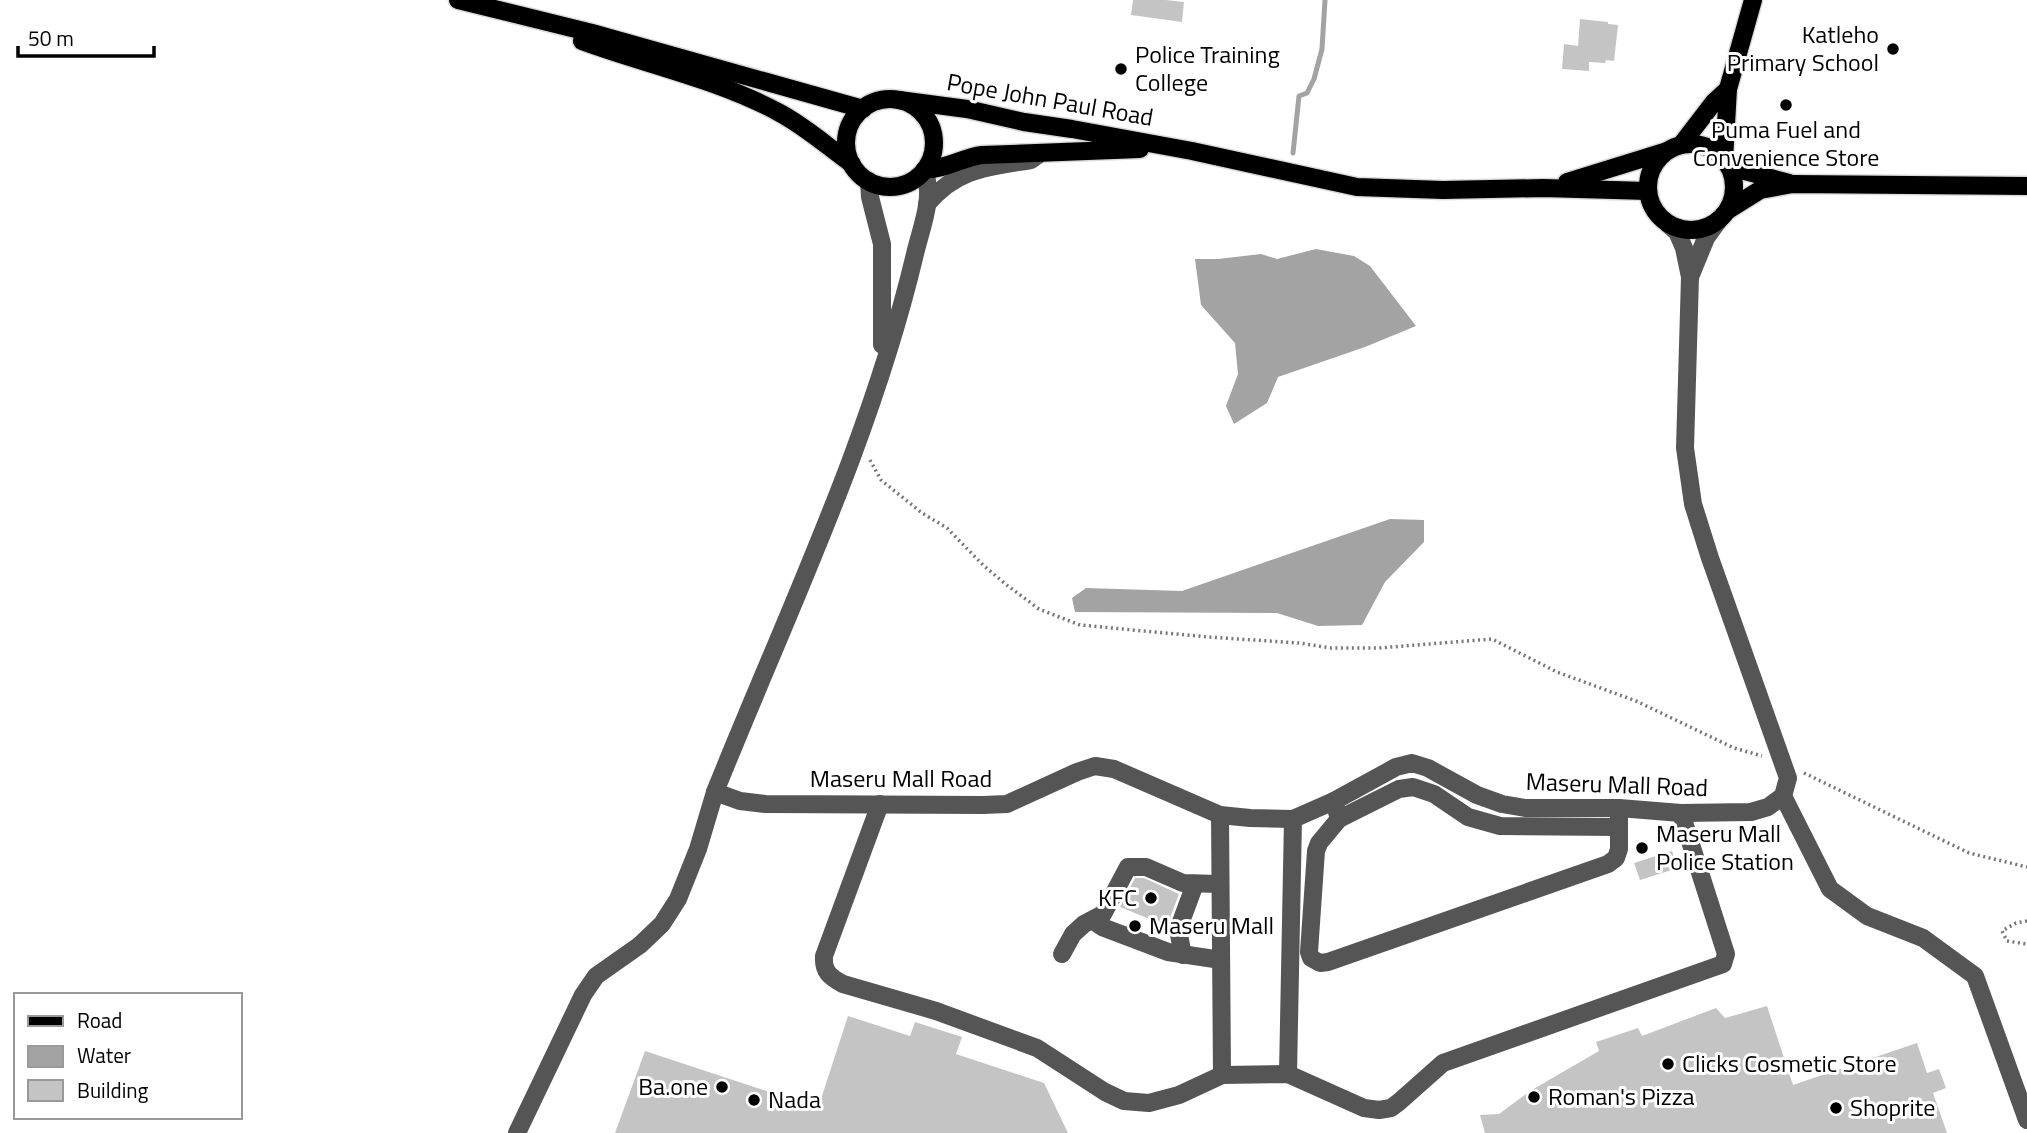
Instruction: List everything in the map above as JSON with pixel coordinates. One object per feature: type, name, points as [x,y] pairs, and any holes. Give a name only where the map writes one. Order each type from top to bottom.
[{"type":"main road","points":[[458,0],[535,18],[863,109]]},
{"type":"main road","points":[[1724,215],[1735,191],[1732,172],[1726,161],[1728,89],[1753,0]]},
{"type":"main road","points":[[535,18],[583,42],[729,89],[758,102],[802,127],[852,164],[862,176],[883,186],[898,186],[912,181],[925,170],[934,144],[931,127],[915,107],[899,100],[873,103],[856,115],[848,130],[847,148],[852,164]]},
{"type":"main road","points":[[1728,89],[1676,147],[1661,157],[1649,178],[1651,204],[1658,216],[1681,230],[1708,228],[1760,190],[1793,184],[2027,186]]},
{"type":"main road","name":"Pope John Paul Road","points":[[899,100],[967,109],[1024,122],[1192,151],[1357,187],[1648,191]]},
{"type":"main road","points":[[1676,147],[1693,144],[1705,146],[1745,171],[1793,184]]},
{"type":"main road","name":"Pope John Paul Road","points":[[1543,188],[1676,147]]},
{"type":"main road","name":"Pope John Paul Road","points":[[925,170],[933,170],[975,156],[1112,149],[1192,151]]},
{"type":"street","points":[[927,204],[937,191],[956,178],[976,170],[1031,160],[1040,153]]},
{"type":"street","points":[[517,1133],[583,995],[596,976],[640,945],[663,923],[678,899],[698,849],[715,792],[859,437],[906,292],[927,204],[928,181],[925,170]]},
{"type":"street","points":[[869,181],[870,197],[882,244],[883,265],[883,339],[876,386]]},
{"type":"street","points":[[1690,277],[1706,238],[1724,215]]},
{"type":"street","points":[[1668,224],[1677,232],[1684,248],[1690,277],[1685,448],[1693,503],[1710,558],[1784,762],[1788,778],[1783,796],[1830,889],[1867,916],[1923,937],[1975,976],[2027,1120]]},
{"type":"street","name":"Maseru Mall Road","points":[[715,792],[740,801],[765,804],[1007,804],[1095,766],[1114,769],[1220,815],[1293,819],[1334,801],[1396,767],[1412,763],[1428,768],[1477,795],[1502,804],[1525,808],[1619,808],[1682,813],[1751,812],[1768,807],[1783,796]]},
{"type":"street","points":[[1619,808],[1619,827],[1619,849],[1616,858],[1608,864],[1354,953],[1320,963],[1311,958],[1309,951],[1315,858],[1319,843],[1339,819],[1399,789],[1413,787],[1434,794],[1468,817],[1500,826],[1619,827]]},
{"type":"street","points":[[1334,801],[1339,819]]},
{"type":"street","points":[[880,804],[824,956],[826,973],[830,977],[843,984],[936,1011],[1037,1048],[1105,1092],[1124,1101],[1149,1103],[1179,1095],[1222,1075],[1288,1074],[1364,1108],[1379,1110],[1391,1108],[1443,1063],[1723,964],[1726,954],[1682,813]]},
{"type":"street","points":[[1220,815],[1222,1075]]},
{"type":"street","points":[[1288,1074],[1293,819]]},
{"type":"street","points":[[1062,954],[1073,934],[1084,924],[1104,914],[1128,867],[1146,867],[1183,883],[1220,884]]},
{"type":"street","points":[[1184,955],[1178,930],[1195,884]]},
{"type":"street","points":[[1092,920],[1102,927],[1168,952],[1221,960]]},
{"type":"path","points":[[859,437],[881,480],[922,513],[947,528],[984,566],[1039,609],[1080,625],[1331,648],[1379,648],[1492,639],[1557,672],[1636,701],[1734,748],[1784,762],[1969,853],[2027,867]]},
{"type":"path","points":[[2027,921],[2002,930],[2007,941],[2027,944]]},
{"type":"water","points":[[1316,249],[1354,256],[1370,266],[1416,326],[1278,377],[1267,403],[1234,424],[1226,406],[1238,374],[1235,343],[1201,305],[1195,259],[1261,254],[1277,259]]},
{"type":"water","points":[[1390,519],[1424,520],[1424,542],[1385,582],[1362,625],[1318,626],[1277,613],[1075,612],[1072,598],[1086,588],[1182,591]]},
{"type":"building","points":[[1133,0],[1184,2],[1182,22],[1131,15]]},
{"type":"building","points":[[1580,19],[1618,25],[1614,61],[1589,62],[1589,71],[1562,69],[1564,44],[1578,46]]},
{"type":"building","points":[[1672,851],[1678,868],[1640,880],[1634,863]]},
{"type":"building","name":"KFC","points":[[1135,878],[1144,878],[1179,894],[1167,926],[1120,907]]},
{"type":"building","points":[[1767,1006],[1793,1085],[1917,1043],[1927,1073],[1939,1069],[1946,1088],[1933,1093],[1947,1133],[1485,1133],[1480,1115],[1499,1114],[1530,1091],[1599,1051],[1596,1042],[1638,1028],[1642,1036],[1716,1008],[1725,1018]]},
{"type":"building","points":[[848,1016],[910,1036],[915,1022],[962,1037],[956,1054],[1044,1083],[1068,1133],[615,1133],[645,1051],[818,1108]]},
{"type":"waterway","points":[[1293,153],[1299,96],[1307,93],[1314,79],[1322,49],[1325,0]]},
{"type":"place","name":"Katleho Primary School","points":[[1893,49]]},
{"type":"place","name":"Police Training College","points":[[1121,69]]},
{"type":"place","name":"Puma Fuel and Convenience Store","points":[[1786,105]]},
{"type":"place","name":"Maseru Mall Police Station","points":[[1642,848]]},
{"type":"place","name":"KFC","points":[[1151,898]]},
{"type":"place","name":"Maseru Mall","points":[[1135,926]]},
{"type":"place","name":"Clicks Cosmetic Store","points":[[1668,1064]]},
{"type":"place","name":"Ba.one","points":[[722,1087]]},
{"type":"place","name":"Roman's Pizza","points":[[1534,1097]]},
{"type":"place","name":"Nada","points":[[754,1100]]},
{"type":"place","name":"Shoprite","points":[[1836,1108]]}]
